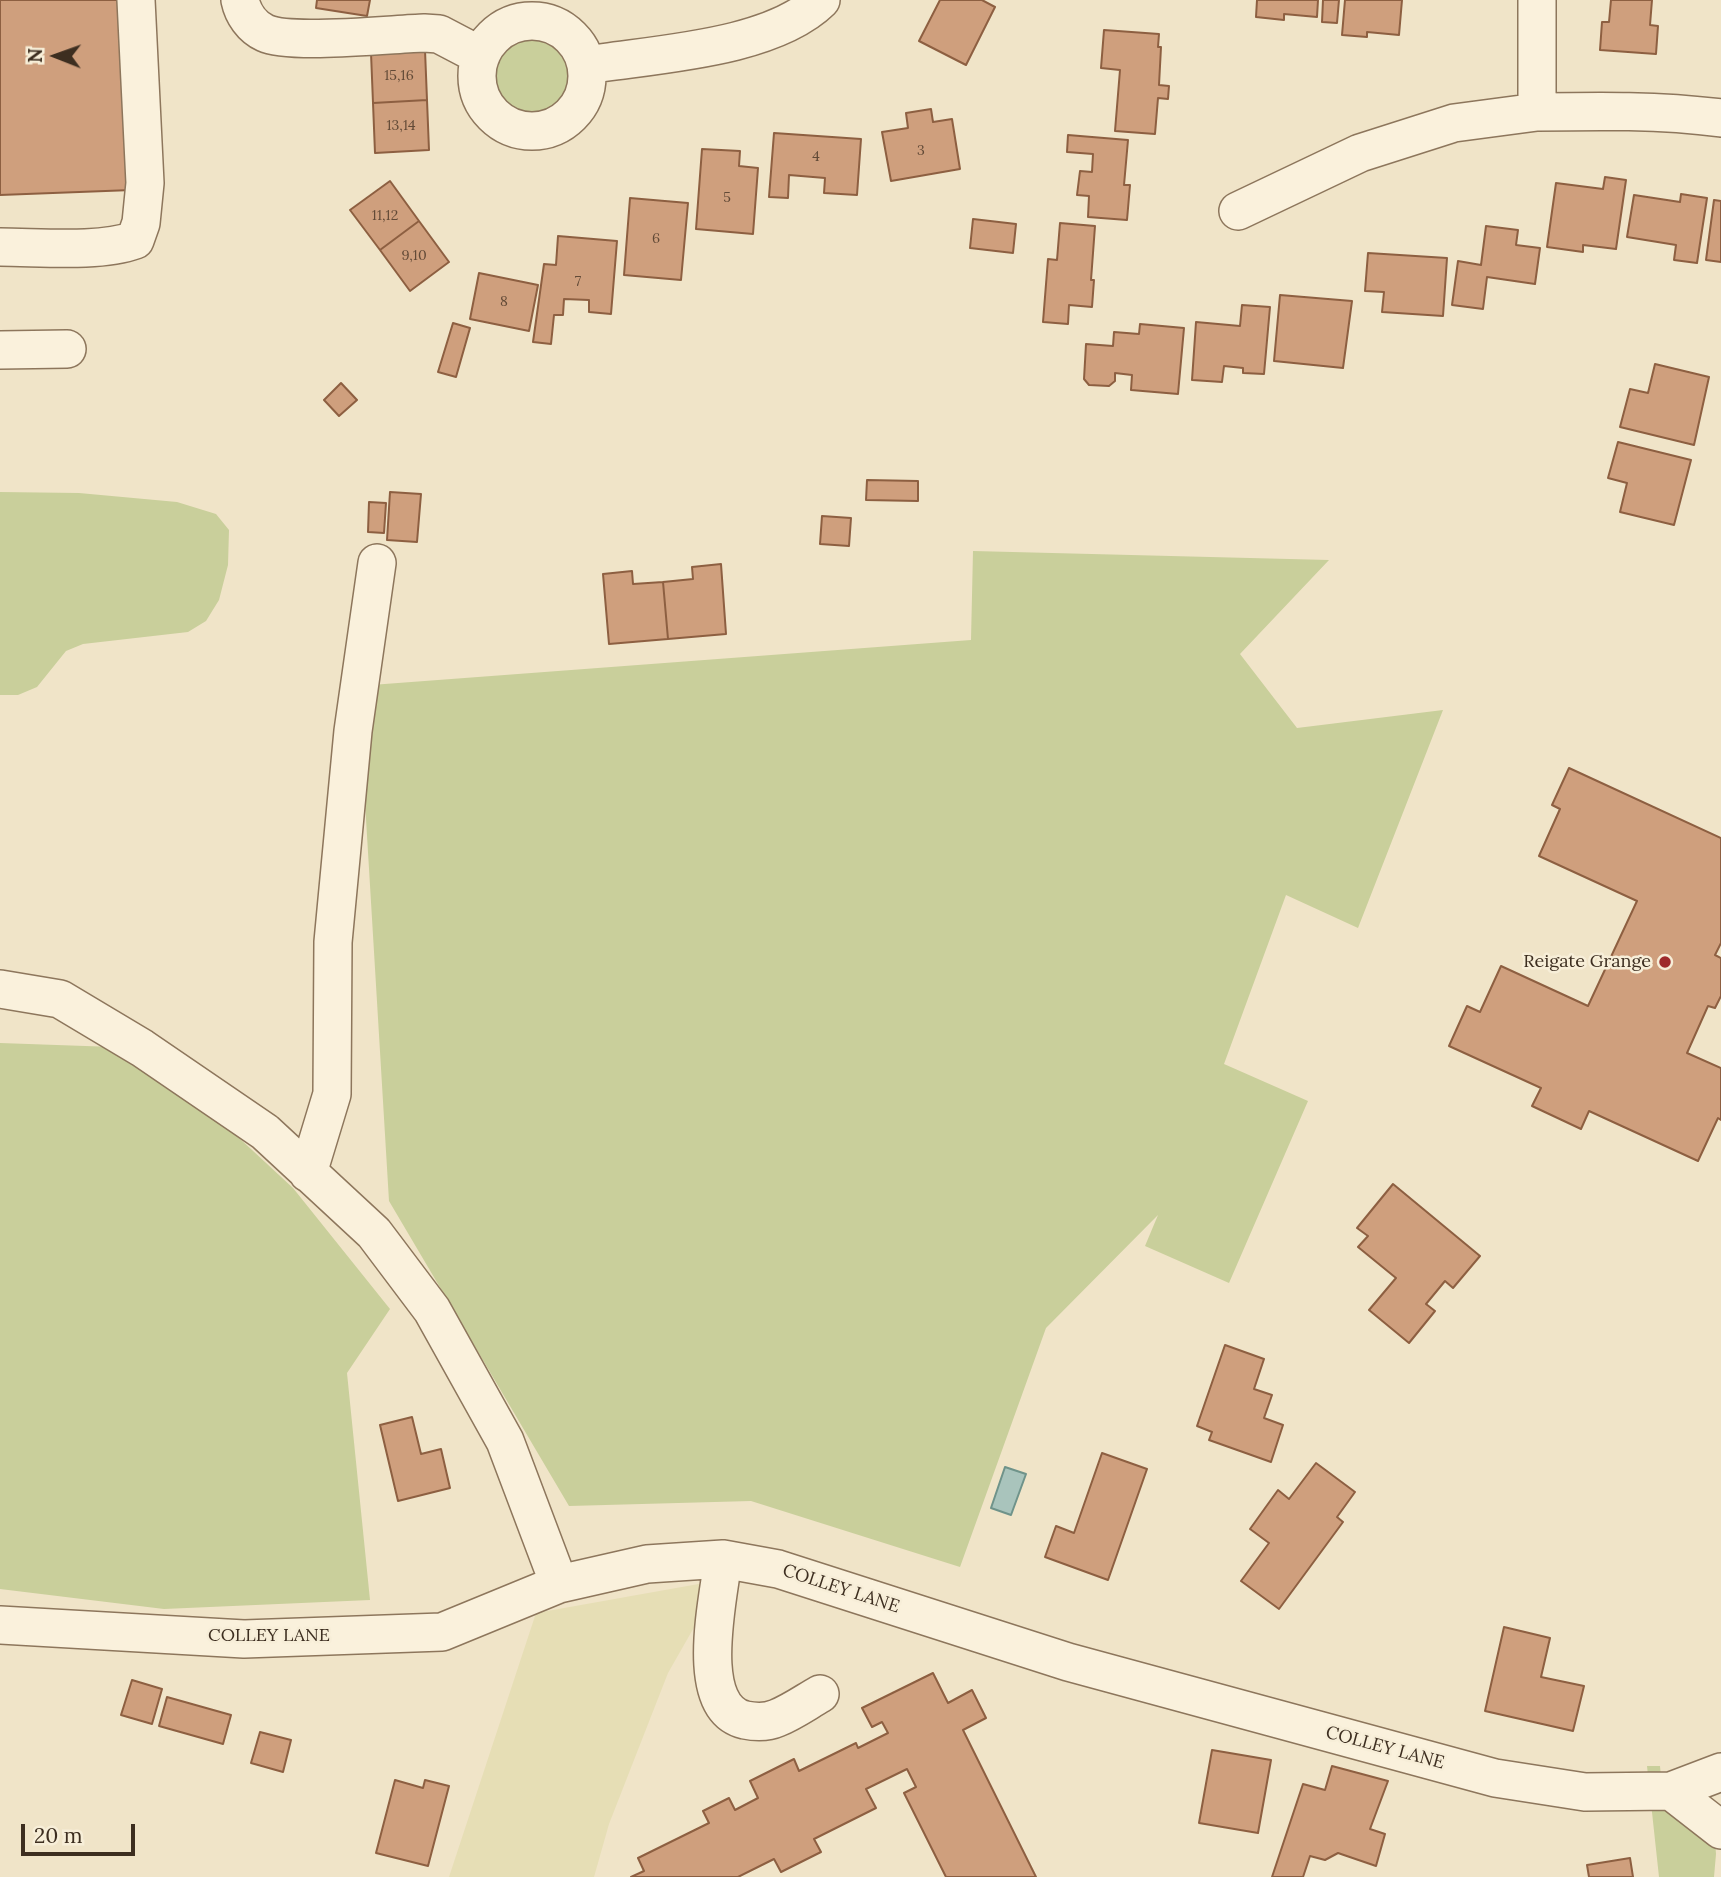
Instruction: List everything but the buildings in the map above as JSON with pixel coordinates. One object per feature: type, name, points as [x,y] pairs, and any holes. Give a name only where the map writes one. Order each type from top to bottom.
[{"type":"street","points":[[0,247],[102,247],[123,245],[135,240],[141,223],[145,183],[136,0]]},
{"type":"street","points":[[240,0],[243,14],[265,33],[292,39],[439,34],[481,56]]},
{"type":"street","points":[[587,65],[708,47],[757,36],[790,21],[821,0]]},
{"type":"street","points":[[1537,0],[1537,112]]},
{"type":"street","points":[[524,22],[541,22],[557,28],[571,38],[587,65],[585,88],[578,105],[565,120],[548,129],[529,131],[511,128],[495,117],[483,103],[477,84],[477,67],[481,56],[493,36],[507,27],[524,22]]},
{"type":"street","points":[[1238,211],[1360,153],[1454,123],[1537,112],[1607,111],[1694,114],[1721,118]]},
{"type":"street","points":[[0,350],[66,349]]},
{"type":"street","points":[[309,1173],[332,1094],[333,942],[353,732],[377,563]]},
{"type":"street","points":[[0,989],[60,999],[142,1048],[265,1132],[374,1233],[432,1310],[505,1441],[559,1584]]},
{"type":"street","points":[[723,1559],[712,1652],[713,1676],[718,1695],[729,1711],[741,1719],[776,1720],[820,1694]]},
{"type":"street","name":"COLLEY LANE","points":[[0,1625],[244,1639],[442,1632],[559,1584],[647,1564],[723,1559],[778,1569],[1068,1662],[1495,1778],[1586,1792],[1671,1791],[1721,1772]]},
{"type":"street","points":[[1671,1791],[1721,1830]]},
{"type":"shaded area","points":[[721,1580],[668,1673],[609,1824],[594,1877],[449,1877],[536,1613]]},
{"type":"green space","points":[[524,36],[540,36],[554,42],[565,53],[571,67],[571,83],[565,97],[554,108],[540,114],[524,114],[510,108],[499,97],[493,83],[493,67],[499,53],[510,42]]},
{"type":"green space","points":[[0,492],[79,493],[177,502],[216,514],[229,530],[228,565],[219,600],[206,621],[188,632],[83,644],[66,651],[37,687],[18,695],[0,695]]},
{"type":"green space","points":[[973,551],[1329,560],[1240,654],[1297,728],[1443,710],[1358,928],[1286,895],[1224,1064],[1308,1101],[1229,1283],[1145,1246],[1158,1215],[1046,1328],[960,1567],[751,1501],[569,1506],[389,1201],[358,686],[971,640]]},
{"type":"green space","points":[[0,1043],[142,1048],[293,1188],[390,1309],[347,1373],[370,1600],[164,1609],[0,1589]]},
{"type":"green space","points":[[1647,1766],[1660,1766],[1664,1810],[1715,1841],[1714,1877],[1659,1877]]},
{"type":"water","points":[[1005,1467],[1026,1474],[1011,1515],[991,1508]]},
{"type":"place","name":"Reigate Grange","points":[[1665,962]]}]
